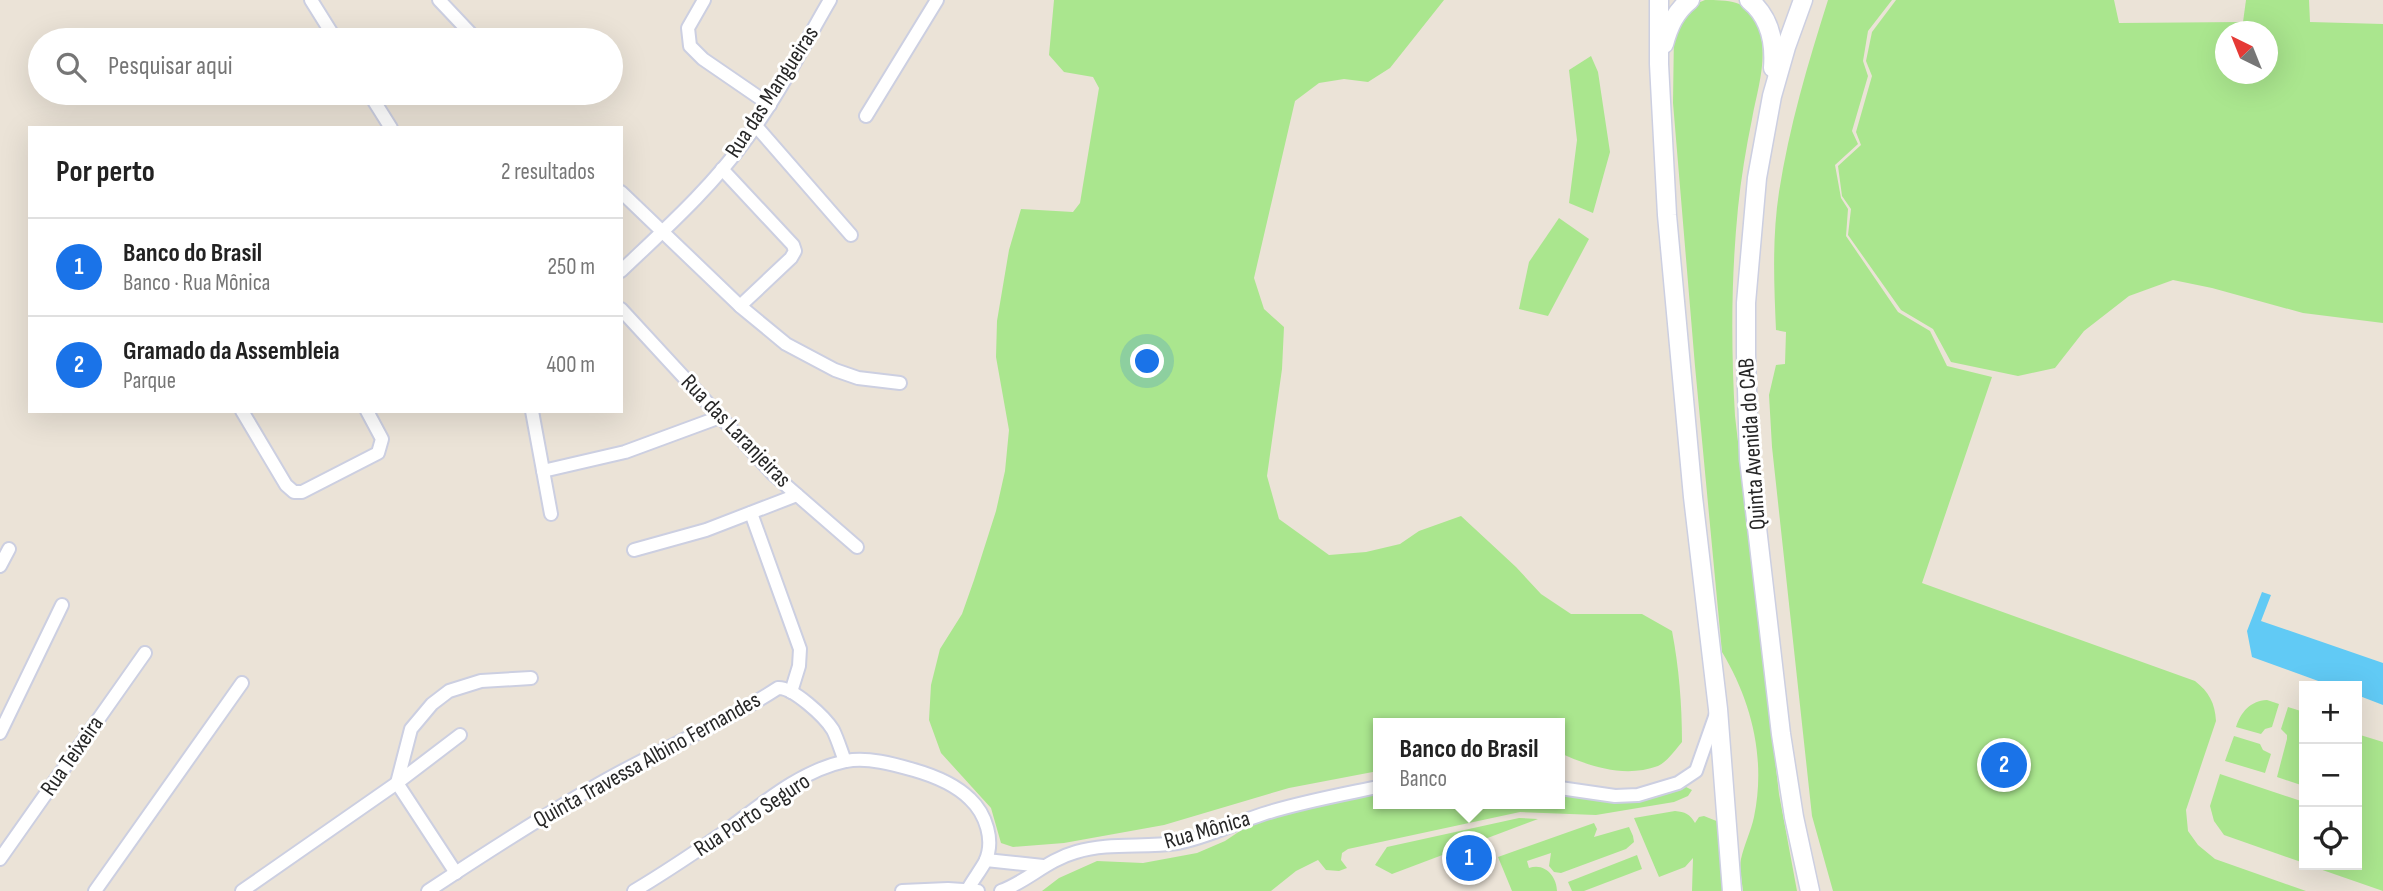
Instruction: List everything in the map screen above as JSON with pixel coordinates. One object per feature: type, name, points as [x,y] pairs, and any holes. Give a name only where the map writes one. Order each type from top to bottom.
[{"type":"main road","points":[[1658,0],[1658,64],[1667,215],[1693,497],[1718,709],[1732,891]]},
{"type":"main road","points":[[1658,64],[1671,23],[1680,8],[1689,0]]},
{"type":"main road","points":[[1749,0],[1763,14],[1771,36],[1774,57],[1772,96]]},
{"type":"main road","name":"Quinta Avenida do CAB","points":[[1803,0],[1772,96],[1757,178],[1746,303],[1745,354],[1749,459],[1781,734],[1794,817],[1810,891]]},
{"type":"street","points":[[311,0],[328,28]]},
{"type":"street","points":[[439,0],[465,28]]},
{"type":"street","points":[[704,0],[688,28],[690,46],[703,59],[770,104]]},
{"type":"street","name":"Rua das Mangueiras","points":[[623,269],[722,169],[756,126],[830,0]]},
{"type":"street","points":[[866,116],[937,0]]},
{"type":"street","points":[[377,105],[390,126]]},
{"type":"street","points":[[756,126],[851,235]]},
{"type":"street","points":[[722,169],[793,245],[795,251],[791,258],[740,306]]},
{"type":"street","points":[[623,194],[740,306],[798,352],[858,378],[900,383]]},
{"type":"street","name":"Rua das Laranjeiras","points":[[623,311],[773,474],[857,547]]},
{"type":"street","points":[[243,413],[286,485],[294,492],[302,492],[378,453],[382,439],[368,413]]},
{"type":"street","points":[[532,413],[551,514]]},
{"type":"street","points":[[543,471],[625,452],[720,417]]},
{"type":"street","points":[[634,550],[706,530],[797,495]]},
{"type":"street","points":[[751,513],[800,649],[799,666],[791,692]]},
{"type":"street","points":[[0,566],[9,549]]},
{"type":"street","points":[[0,733],[62,605]]},
{"type":"street","name":"Rua Teixeira","points":[[0,859],[145,653]]},
{"type":"street","points":[[456,873],[397,783],[411,729],[432,704],[449,691],[481,681],[531,678]]},
{"type":"street","points":[[95,891],[242,683]]},
{"type":"street","name":"Quinta Travessa Albino Fernandes","points":[[428,891],[527,826],[601,783],[778,688],[784,687],[828,723],[845,761]]},
{"type":"street","points":[[1565,789],[1615,796],[1638,795],[1678,783],[1696,771],[1718,709]]},
{"type":"street","points":[[242,891],[397,783],[460,735]]},
{"type":"street","name":"Rua Porto Seguro","points":[[634,891],[777,793],[812,774],[845,761],[861,760],[894,765],[957,787],[978,807],[985,820],[988,835],[986,860]]},
{"type":"street","name":"Rua Mônica","points":[[1001,891],[1012,887],[1042,866],[1093,848],[1180,843],[1267,813],[1373,788]]},
{"type":"street","points":[[902,891],[973,890],[986,860],[1042,866]]},
{"type":"green space","points":[[1054,0],[1444,0],[1390,68],[1368,82],[1344,79],[1319,83],[1295,101],[1254,278],[1264,309],[1284,327],[1282,369],[1267,476],[1279,519],[1329,555],[1366,552],[1400,544],[1419,531],[1461,516],[1541,594],[1571,614],[1642,614],[1672,631],[1680,686],[1682,742],[1665,762],[1646,769],[1621,771],[1584,763],[1565,755],[1565,718],[1373,718],[1373,772],[1289,788],[1164,825],[1064,843],[1013,847],[1001,843],[991,808],[941,753],[929,720],[931,685],[940,649],[962,614],[974,580],[996,511],[1005,471],[1009,430],[996,357],[997,321],[1009,250],[1021,209],[1073,212],[1080,203],[1099,88],[1093,77],[1064,72],[1049,55]]},
{"type":"green space","points":[[1705,0],[1729,1],[1749,10],[1758,24],[1763,48],[1739,197],[1734,260],[1732,312],[1735,416],[1779,794],[1797,891],[1743,891],[1740,866],[1753,822],[1757,795],[1757,752],[1754,732],[1741,691],[1722,652],[1673,103],[1674,32],[1693,5]]},
{"type":"green space","points":[[1828,0],[1892,0],[1868,31],[1863,61],[1868,76],[1852,131],[1858,144],[1835,165],[1841,198],[1848,209],[1846,236],[1898,312],[1930,331],[1947,366],[1992,377],[1922,583],[2195,681],[2210,698],[2216,721],[2186,810],[2188,831],[2198,845],[2215,859],[2306,891],[1833,891],[1812,816],[1772,447],[1769,395],[1776,365],[1785,364],[1786,332],[1776,330],[1774,244],[1779,192],[1800,95]]},
{"type":"green space","points":[[1896,0],[2114,0],[2119,23],[2215,22],[2215,84],[2278,84],[2278,21],[2243,21],[2246,0],[2309,0],[2310,22],[2383,24],[2383,323],[2303,313],[2173,280],[2129,296],[2084,331],[2055,368],[2018,376],[1951,362],[1933,329],[1901,310],[1848,235],[1851,209],[1842,196],[1838,166],[1861,145],[1856,132],[1872,76],[1866,61],[1872,32]]},
{"type":"green space","points":[[1591,56],[1598,72],[1610,152],[1593,213],[1569,203],[1577,140],[1569,70]]},
{"type":"green space","points":[[1559,218],[1589,239],[1548,316],[1519,309],[1529,262]]},
{"type":"green space","points":[[2267,700],[2279,704],[2272,727],[2261,734],[2236,727],[2247,708]]},
{"type":"green space","points":[[2288,707],[2299,710],[2299,784],[2277,777],[2287,739],[2281,729]]},
{"type":"green space","points":[[2234,736],[2260,744],[2263,750],[2271,754],[2265,773],[2225,761]]},
{"type":"green space","points":[[2362,736],[2383,742],[2383,891],[2322,870],[2362,870]]},
{"type":"green space","points":[[2220,774],[2299,800],[2299,861],[2224,835],[2214,821],[2210,806]]},
{"type":"green space","points":[[1678,783],[1692,790],[1688,796],[1674,802],[1596,815],[1520,812],[1348,849],[1342,853],[1341,860],[1347,868],[1339,871],[1326,870],[1318,860],[1296,871],[1271,891],[1042,891],[1059,878],[1097,861],[1143,863],[1197,853],[1225,841],[1267,813],[1373,788],[1373,809],[1565,809],[1565,789],[1615,796]]},
{"type":"green space","points":[[1675,811],[1687,814],[1695,823],[1699,817],[1704,816],[1719,822],[1732,891],[1692,891],[1693,858],[1685,867],[1659,877],[1634,818]]},
{"type":"green space","points":[[1519,818],[1538,819],[1392,874],[1375,865],[1387,847]]},
{"type":"green space","points":[[1594,823],[1597,829],[1594,837],[1629,827],[1634,842],[1626,849],[1561,873],[1554,872],[1549,866],[1551,853],[1527,861],[1529,868],[1540,867],[1549,872],[1557,891],[1512,891],[1498,857]]},
{"type":"green space","points":[[1637,855],[1642,869],[1584,891],[1572,891],[1568,882]]},
{"type":"water","points":[[2262,592],[2271,595],[2261,621],[2383,663],[2383,705],[2362,697],[2362,681],[2318,681],[2252,657],[2247,631]]},
{"type":"place","name":"Gramado da Assembleia","points":[[2004,765]]},
{"type":"place","name":"Banco do Brasil","points":[[1469,858]]}]
